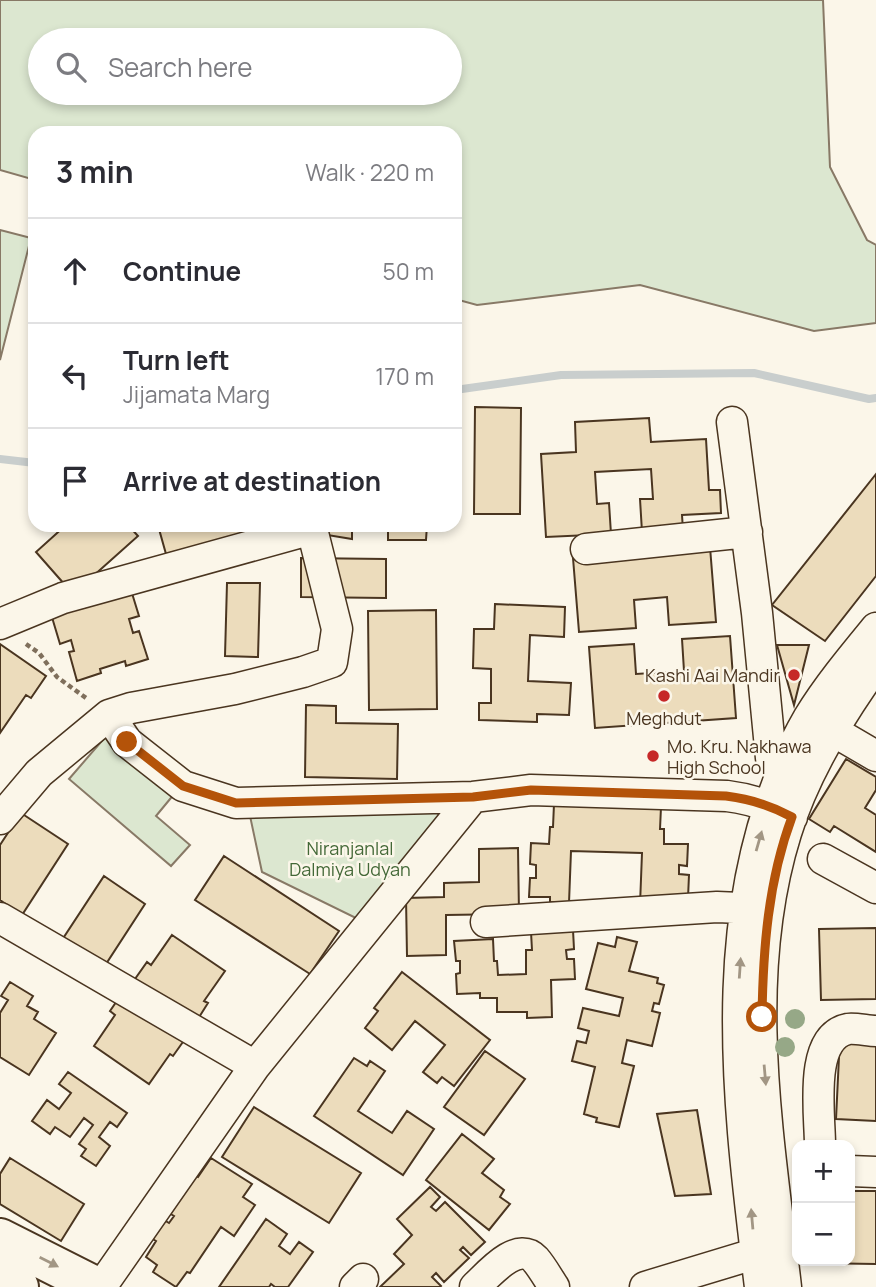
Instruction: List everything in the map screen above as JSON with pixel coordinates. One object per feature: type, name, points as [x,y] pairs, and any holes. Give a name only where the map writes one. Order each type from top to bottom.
[{"type":"main road","points":[[0,1238],[99,1287]]},
{"type":"main road","points":[[0,1277],[19,1287]]},
{"type":"street","points":[[732,422],[757,613],[771,758],[794,780]]},
{"type":"street","points":[[10,632],[63,598],[305,532]]},
{"type":"street","points":[[0,819],[39,773],[109,715],[131,708],[235,689],[332,662],[337,629],[313,532]]},
{"type":"street","points":[[586,549],[747,532]]},
{"type":"street","points":[[760,1287],[769,1249],[773,1172],[740,967],[758,908],[774,877],[781,811],[821,723],[874,635]]},
{"type":"street","points":[[821,723],[876,666]]},
{"type":"street","points":[[109,715],[127,742],[183,786],[236,803],[473,797],[531,790],[726,796],[753,800],[781,811]]},
{"type":"street","points":[[821,723],[876,756]]},
{"type":"street","points":[[99,1287],[255,1066],[473,797]]},
{"type":"street","points":[[823,859],[876,888]]},
{"type":"street","points":[[486,922],[717,907],[758,908]]},
{"type":"street","points":[[0,918],[255,1066]]},
{"type":"street","points":[[820,1140],[820,1058],[830,1038],[848,1030],[876,1031]]},
{"type":"street","points":[[855,1171],[876,1172]]},
{"type":"street","points":[[645,1287],[769,1249]]},
{"type":"street","points":[[769,1249],[786,1287]]},
{"type":"street","points":[[475,1287],[509,1257],[520,1253],[530,1255],[536,1260],[554,1287]]},
{"type":"path","points":[[10,632],[39,653],[57,677],[109,715]]},
{"type":"green space","points":[[0,0],[823,0],[830,167],[867,240],[876,245],[876,323],[814,331],[640,285],[477,305],[462,301],[462,126],[28,126],[28,178],[0,170]]},
{"type":"green space","points":[[0,230],[28,237],[28,250],[0,360]]},
{"type":"green space","points":[[107,735],[175,793],[156,816],[190,845],[171,866],[69,779]]},
{"type":"green space","name":"Niranjanlal Dalmiya Udyan","points":[[462,804],[364,922],[262,872],[250,816]]},
{"type":"building","points":[[475,407],[521,408],[520,514],[474,514]]},
{"type":"building","points":[[649,418],[651,442],[706,439],[709,490],[720,490],[721,513],[682,515],[683,530],[642,532],[640,499],[653,499],[651,469],[595,472],[597,504],[609,503],[611,534],[546,537],[541,454],[576,452],[575,422]]},
{"type":"building","points":[[876,474],[876,576],[825,641],[772,605]]},
{"type":"building","points":[[58,532],[134,532],[138,536],[73,594],[36,552]]},
{"type":"building","points":[[160,532],[249,532],[166,554]]},
{"type":"building","points":[[352,532],[352,539],[321,534]]},
{"type":"building","points":[[388,532],[427,532],[426,540],[388,540]]},
{"type":"building","points":[[710,547],[716,622],[669,625],[667,597],[634,600],[636,628],[579,632],[573,558]]},
{"type":"building","points":[[301,558],[386,559],[386,598],[301,597]]},
{"type":"building","points":[[227,583],[260,583],[258,657],[225,656]]},
{"type":"building","points":[[131,590],[139,616],[129,619],[133,633],[139,631],[148,659],[126,666],[125,661],[100,669],[101,673],[77,681],[69,652],[74,651],[71,640],[60,644],[51,614]]},
{"type":"building","points":[[495,604],[565,607],[564,637],[530,635],[528,681],[571,683],[569,715],[537,714],[537,722],[479,720],[479,703],[491,703],[491,669],[473,668],[474,629],[494,629]]},
{"type":"building","points":[[436,610],[437,709],[369,710],[368,611]]},
{"type":"building","name":"Meghdut","points":[[730,636],[736,718],[595,728],[589,647],[634,644],[636,674],[684,671],[682,639]]},
{"type":"building","points":[[0,644],[46,676],[31,698],[26,695],[0,733]]},
{"type":"building","name":"Kashi Aai Mandir","points":[[777,645],[809,645],[794,705]]},
{"type":"building","points":[[306,705],[336,706],[336,723],[398,724],[397,779],[305,777]]},
{"type":"building","points":[[846,759],[876,777],[876,790],[865,808],[876,815],[876,852],[834,826],[830,832],[809,819]]},
{"type":"building","points":[[554,804],[661,807],[660,829],[664,829],[664,844],[688,844],[687,866],[679,865],[679,874],[689,875],[688,898],[640,905],[642,853],[571,851],[569,903],[550,902],[550,897],[529,897],[530,878],[536,878],[536,865],[530,864],[531,843],[549,844]]},
{"type":"building","points":[[21,813],[68,844],[22,915],[0,900],[0,845]]},
{"type":"building","points":[[518,848],[519,914],[446,915],[446,955],[407,956],[406,898],[444,897],[444,883],[479,882],[479,849]]},
{"type":"building","points":[[224,856],[339,931],[310,974],[195,900]]},
{"type":"building","points":[[104,876],[145,904],[104,967],[62,940]]},
{"type":"building","points":[[876,928],[876,999],[821,1000],[819,929]]},
{"type":"building","points":[[573,930],[574,949],[566,950],[567,959],[574,959],[575,979],[551,980],[552,1017],[527,1018],[527,1012],[497,1012],[497,998],[480,998],[480,993],[457,994],[456,974],[460,973],[460,961],[456,961],[454,941],[493,939],[498,975],[526,974],[526,950],[532,950],[531,932]]},
{"type":"building","points":[[172,935],[225,971],[204,1001],[208,1003],[196,1022],[135,979],[147,962],[151,965]]},
{"type":"building","points":[[617,937],[637,942],[629,971],[658,978],[657,983],[664,985],[659,1004],[654,1003],[652,1011],[660,1013],[652,1046],[627,1040],[622,1063],[634,1066],[619,1127],[596,1122],[597,1118],[584,1114],[595,1067],[572,1061],[577,1041],[586,1043],[589,1031],[578,1028],[583,1008],[619,1016],[623,998],[586,989],[598,943],[615,947]]},
{"type":"building","points":[[402,972],[490,1040],[454,1086],[442,1077],[437,1083],[423,1072],[445,1045],[415,1021],[392,1050],[365,1028],[378,1011],[374,1008]]},
{"type":"building","points":[[10,982],[33,996],[27,1006],[38,1012],[34,1019],[56,1033],[29,1075],[0,1057],[0,1013],[8,1000],[1,996]]},
{"type":"building","points":[[121,995],[185,1039],[173,1056],[170,1054],[149,1084],[94,1046],[115,1015],[110,1011]]},
{"type":"building","points":[[840,1036],[876,1038],[876,1121],[836,1119]]},
{"type":"building","points":[[485,1051],[525,1079],[484,1135],[444,1107]]},
{"type":"building","points":[[354,1058],[367,1066],[370,1061],[385,1071],[358,1111],[392,1133],[407,1111],[434,1129],[403,1175],[314,1116]]},
{"type":"building","points":[[68,1072],[127,1113],[117,1127],[110,1122],[99,1137],[110,1146],[96,1166],[81,1156],[86,1149],[79,1144],[93,1125],[84,1118],[70,1137],[55,1127],[50,1134],[32,1121],[47,1100],[59,1109],[71,1093],[59,1084]]},
{"type":"building","points":[[254,1107],[361,1173],[329,1223],[222,1157]]},
{"type":"building","points":[[697,1110],[711,1194],[675,1196],[657,1114]]},
{"type":"building","points":[[462,1134],[494,1159],[482,1173],[504,1190],[500,1197],[510,1204],[489,1230],[426,1180]]},
{"type":"building","points":[[10,1158],[84,1204],[61,1241],[0,1204],[0,1174]]},
{"type":"building","points":[[211,1158],[252,1184],[243,1197],[255,1205],[234,1236],[221,1227],[190,1273],[187,1272],[176,1287],[153,1272],[157,1265],[146,1257],[156,1241],[151,1238],[164,1220],[169,1223],[174,1216],[169,1213],[194,1175],[198,1177]]},
{"type":"building","points":[[430,1187],[440,1197],[431,1207],[436,1211],[445,1202],[485,1242],[471,1255],[463,1247],[460,1250],[469,1258],[444,1282],[436,1273],[432,1277],[440,1287],[380,1287],[404,1264],[394,1254],[412,1235],[397,1219]]},
{"type":"building","points":[[855,1191],[876,1191],[876,1264],[855,1264]]},
{"type":"building","points":[[266,1219],[287,1234],[279,1246],[290,1254],[299,1242],[313,1252],[288,1287],[275,1287],[271,1284],[269,1287],[219,1287]]},
{"type":"waterway","points":[[462,389],[561,375],[754,373],[869,399],[876,398]]},
{"type":"waterway","points":[[0,459],[28,462]]},
{"type":"place","name":"Kashi Aai Mandir","points":[[794,675]]},
{"type":"place","name":"Meghdut","points":[[664,696]]},
{"type":"place","name":"Mo. Kru. Nakhawa High School","points":[[653,756]]},
{"type":"route","points":[[127,742],[183,786],[236,803],[473,797],[531,790],[726,796],[769,805],[792,817],[774,877],[769,909],[762,1017]]}]
